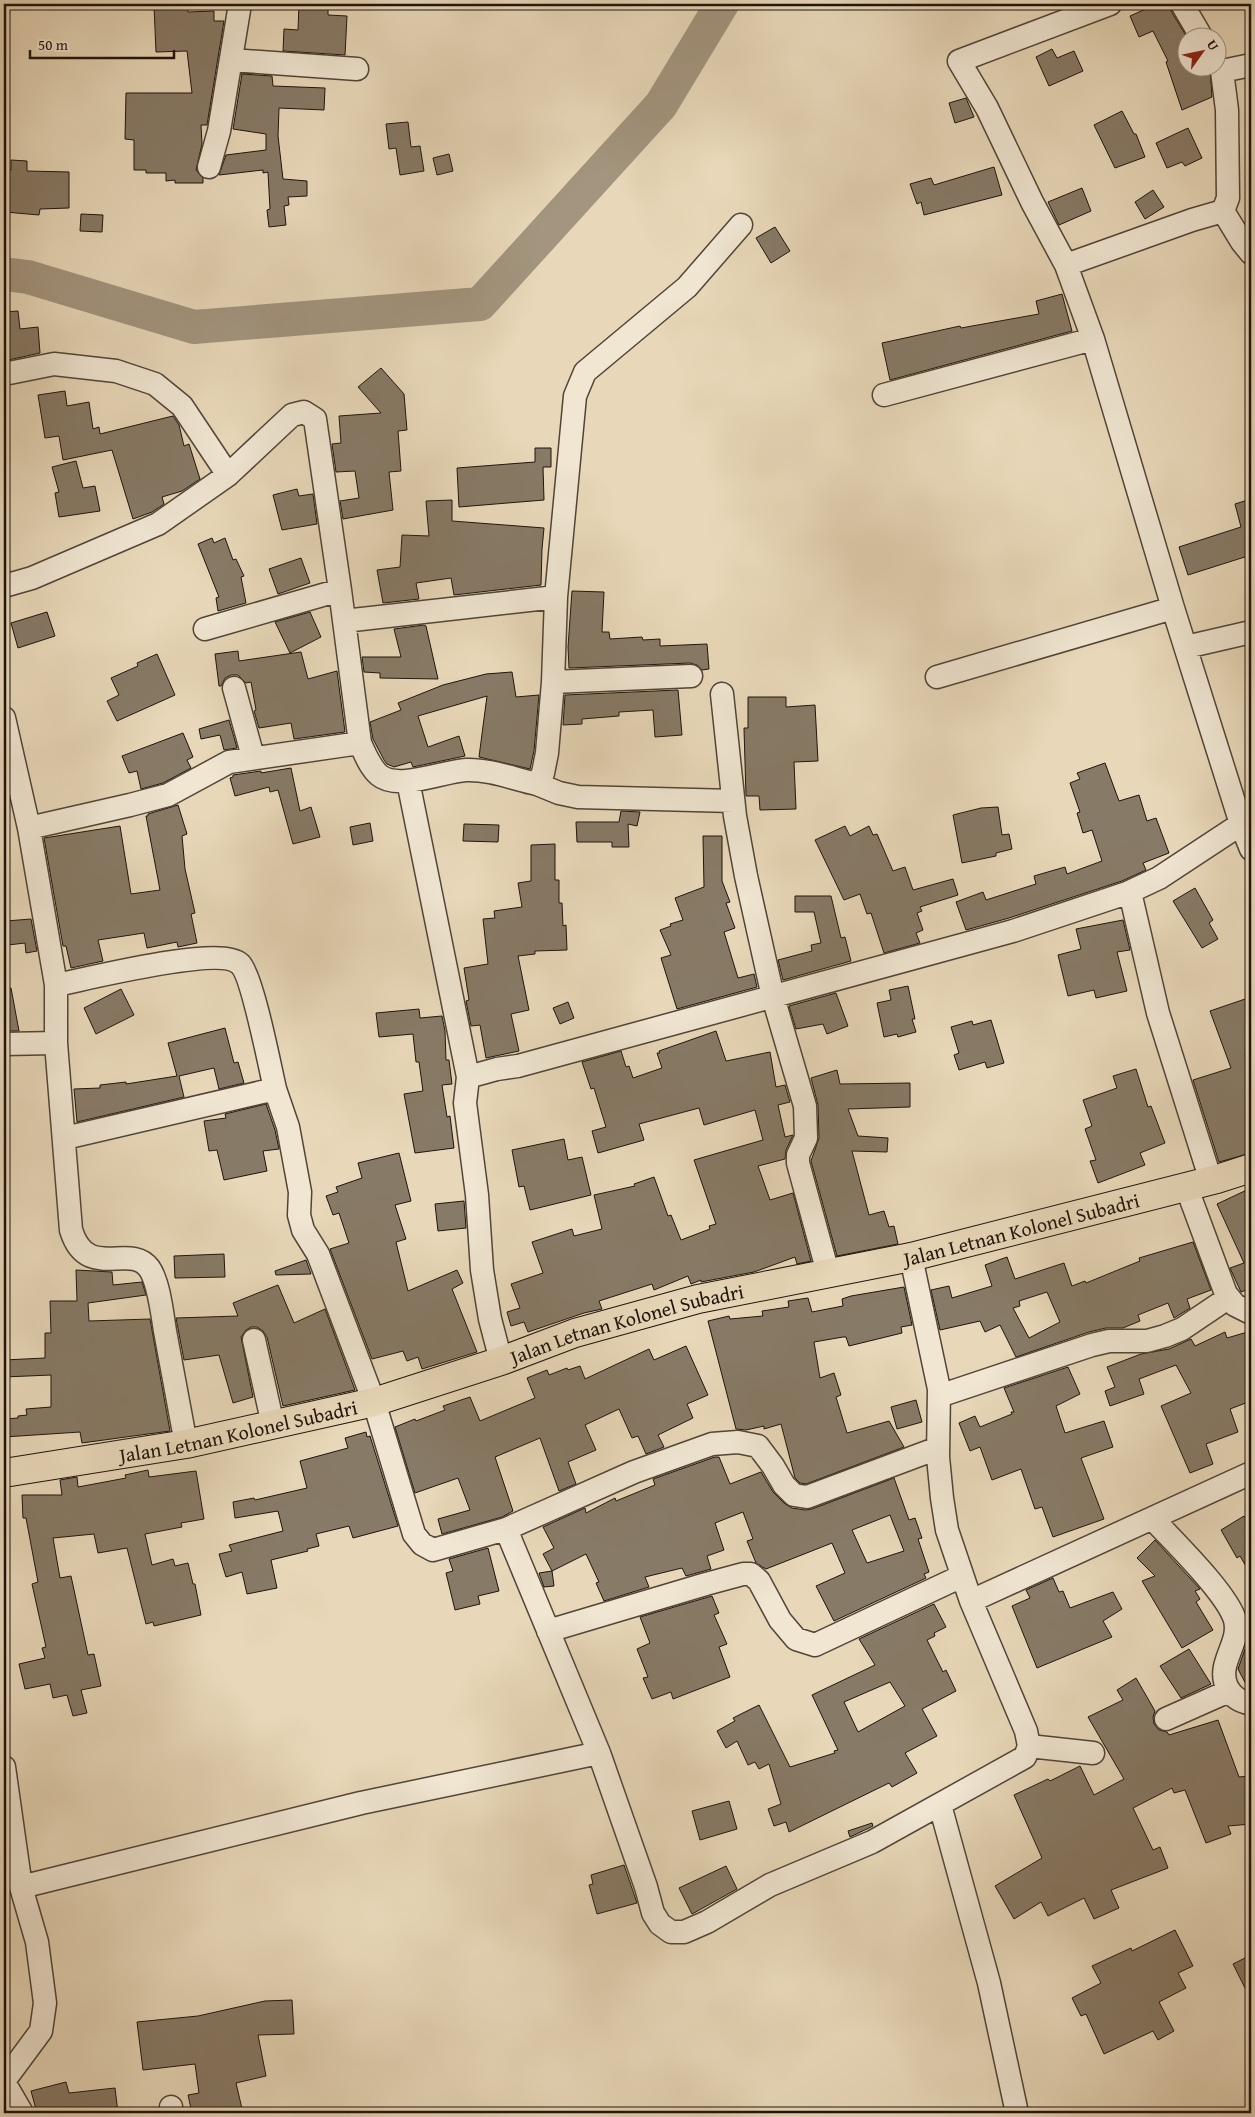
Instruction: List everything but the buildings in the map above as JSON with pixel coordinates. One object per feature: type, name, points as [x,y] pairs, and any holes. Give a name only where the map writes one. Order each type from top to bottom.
[{"type":"main road","name":"Jalan Letnan Kolonel Subadri","points":[[4,1473],[186,1444],[374,1402],[501,1361],[575,1334],[698,1299],[911,1257],[1251,1168]]},
{"type":"street","points":[[209,167],[219,131],[240,4]]},
{"type":"street","points":[[1110,4],[959,61],[987,108],[1032,202],[1066,265],[1093,339],[1109,399],[1173,608],[1241,824],[1251,850]]},
{"type":"street","points":[[1182,4],[1196,28]]},
{"type":"street","points":[[231,60],[356,69]]},
{"type":"street","points":[[1228,66],[1251,65]]},
{"type":"street","points":[[1222,78],[1227,110],[1228,198],[1223,211]]},
{"type":"street","points":[[1066,265],[1192,220],[1223,211]]},
{"type":"street","points":[[1223,211],[1251,253]]},
{"type":"street","points":[[537,784],[543,773],[547,752],[553,682],[556,597],[571,419],[575,396],[584,372],[687,287],[741,225]]},
{"type":"street","points":[[884,395],[1093,339]]},
{"type":"street","points":[[4,374],[54,364],[116,371],[155,384],[182,406],[228,475]]},
{"type":"street","points":[[4,586],[32,578],[158,524],[228,475],[292,415],[304,412],[315,419],[360,743],[370,764],[380,776],[393,780],[408,781],[466,770],[537,784],[559,793],[578,797],[733,801]]},
{"type":"street","points":[[205,629],[340,590]]},
{"type":"street","points":[[344,621],[556,597]]},
{"type":"street","points":[[937,677],[1173,608]]},
{"type":"street","points":[[1186,647],[1251,632]]},
{"type":"street","points":[[553,682],[691,676]]},
{"type":"street","points":[[234,688],[253,757]]},
{"type":"street","points":[[722,694],[733,801],[746,876],[773,997],[805,1106],[806,1138],[798,1155],[798,1163],[828,1273]]},
{"type":"street","points":[[4,718],[30,828],[56,985],[56,1043],[71,1230],[79,1248],[86,1254],[101,1259],[135,1259],[146,1264],[151,1270],[161,1305],[186,1444]]},
{"type":"street","points":[[30,828],[168,795],[229,762],[253,757],[360,743]]},
{"type":"street","points":[[408,781],[468,1077],[465,1103],[477,1195],[482,1270],[490,1319],[501,1361]]},
{"type":"street","points":[[468,1077],[497,1069],[518,1066],[1013,931],[1130,892],[1159,878],[1241,824]]},
{"type":"street","points":[[1130,892],[1228,1298],[1235,1305],[1251,1313]]},
{"type":"street","points":[[56,985],[152,965],[206,958],[229,959],[240,964],[250,984],[275,1089],[288,1127],[300,1192],[300,1215],[303,1230],[318,1254],[374,1402],[418,1541],[433,1550],[506,1529],[634,1472],[712,1444],[738,1442],[758,1446],[784,1485],[794,1495],[807,1496],[938,1448]]},
{"type":"street","points":[[4,1044],[56,1043]]},
{"type":"street","points":[[65,1138],[275,1089]]},
{"type":"street","points":[[506,1529],[599,1753],[646,1887],[653,1913],[660,1924],[670,1932],[684,1932],[700,1925],[770,1885],[872,1842],[1025,1757],[1029,1746],[1026,1731],[971,1601],[947,1530],[938,1448],[939,1396],[911,1257]]},
{"type":"street","points":[[939,1396],[1092,1345],[1109,1341],[1147,1341],[1165,1336],[1182,1329],[1228,1298]]},
{"type":"street","points":[[254,1340],[273,1425]]},
{"type":"street","points":[[971,1601],[1251,1473]]},
{"type":"street","points":[[1153,1519],[1230,1606],[1237,1629],[1224,1672],[1230,1691],[1238,1701],[1251,1704]]},
{"type":"street","points":[[548,1631],[706,1584],[743,1574],[751,1574],[760,1581],[780,1620],[796,1639],[814,1645],[962,1576]]},
{"type":"street","points":[[1166,1719],[1230,1691]]},
{"type":"street","points":[[1029,1746],[1093,1753]]},
{"type":"street","points":[[21,1887],[362,1803],[599,1753]]},
{"type":"street","points":[[4,1767],[21,1887],[37,1942],[45,2003],[41,2031],[4,2081],[22,2113]]},
{"type":"street","points":[[940,1804],[989,1983],[1017,2113]]},
{"type":"waterway","points":[[4,274],[28,277],[194,327],[480,304],[661,105],[722,4]]}]
